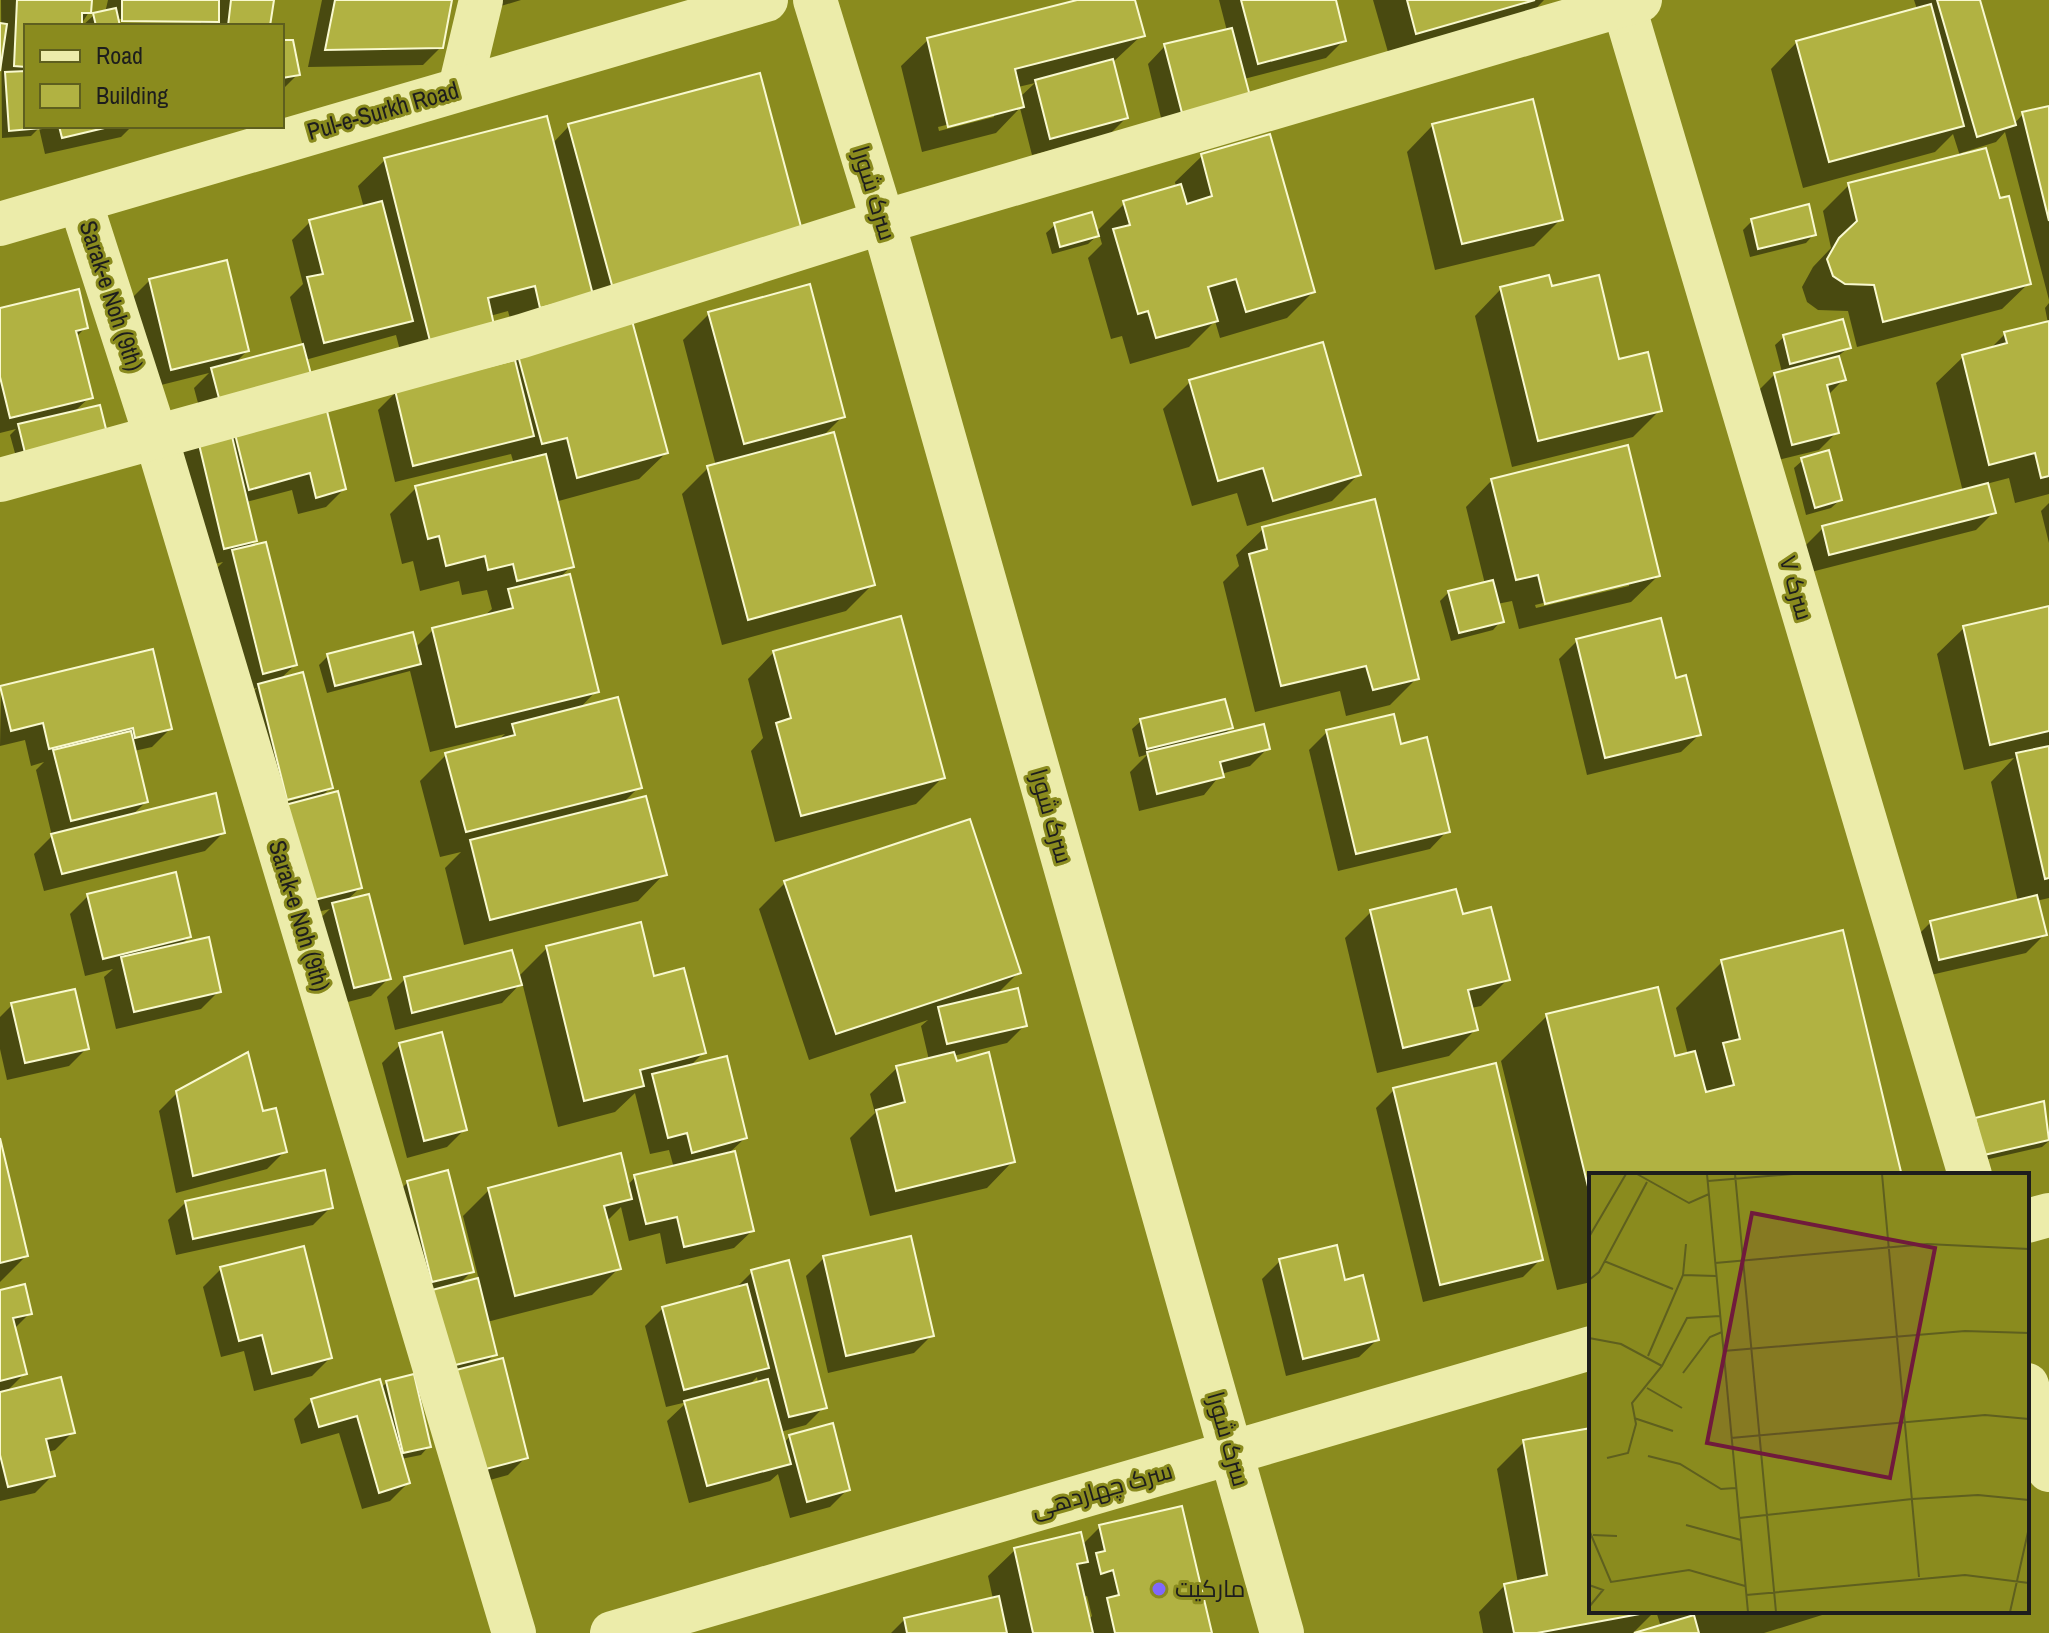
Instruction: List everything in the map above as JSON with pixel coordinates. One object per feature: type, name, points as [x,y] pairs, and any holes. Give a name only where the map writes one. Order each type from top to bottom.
[{"type":"street","points":[[460,88],[481,0]]},
{"type":"street","name":"Pul-e-Surkh Road","points":[[0,224],[766,0]]},
{"type":"street","name":"سرک شورا","points":[[815,0],[883,222],[1282,1633]]},
{"type":"street","points":[[0,480],[155,434],[522,336],[883,222],[1629,2]]},
{"type":"street","name":"سرک ۷","points":[[1629,2],[1969,1173]]},
{"type":"street","name":"Sarak-e Noh (9th)","points":[[80,201],[155,434],[514,1633]]},
{"type":"street","points":[[2029,1220],[2049,1215]]},
{"type":"street","name":"سرک چهاردهی","points":[[612,1633],[1589,1349]]},
{"type":"street","points":[[2029,1393],[2049,1470]]},
{"type":"building","points":[[17,0],[92,0],[91,13],[82,13],[82,24],[24,24],[24,67],[14,66]]},
{"type":"building","points":[[122,0],[219,0],[219,22],[122,21]]},
{"type":"building","points":[[231,0],[274,0],[270,24],[228,24]]},
{"type":"building","points":[[335,0],[452,0],[443,48],[325,50]]},
{"type":"building","points":[[1077,0],[1135,0],[1145,36],[1015,69],[1024,107],[948,127],[927,38]]},
{"type":"building","points":[[1241,0],[1336,0],[1346,41],[1258,64]]},
{"type":"building","points":[[1407,0],[1535,0],[1416,34]]},
{"type":"building","points":[[1937,0],[1980,0],[2016,125],[1977,137]]},
{"type":"building","points":[[1931,4],[1964,126],[1829,162],[1796,41]]},
{"type":"building","points":[[116,8],[120,24],[96,24],[93,13]]},
{"type":"building","points":[[0,23],[7,24],[0,71]]},
{"type":"building","points":[[1232,28],[1250,96],[1182,113],[1164,44]]},
{"type":"building","points":[[284,40],[293,40],[300,75],[284,78]]},
{"type":"building","points":[[1113,59],[1128,118],[1050,139],[1035,80]]},
{"type":"building","points":[[24,71],[24,128],[42,128],[9,131],[5,72]]},
{"type":"building","points":[[760,73],[804,238],[613,289],[568,124]]},
{"type":"building","points":[[1533,99],[1563,220],[1462,244],[1432,124]]},
{"type":"building","points":[[2049,106],[2049,221],[2022,112]]},
{"type":"building","points":[[547,116],[593,295],[540,308],[535,286],[488,298],[494,325],[430,341],[384,158]]},
{"type":"building","points":[[60,128],[104,128],[62,138]]},
{"type":"building","points":[[1270,134],[1315,292],[1246,312],[1236,279],[1208,287],[1218,321],[1156,338],[1148,311],[1138,314],[1113,229],[1130,225],[1123,201],[1181,184],[1187,204],[1212,196],[1201,154]]},
{"type":"building","points":[[1986,148],[2000,198],[2009,196],[2031,284],[1883,322],[1874,285],[1845,284],[1833,276],[1827,259],[1839,238],[1857,221],[1848,183]]},
{"type":"building","points":[[382,201],[413,321],[324,343],[307,277],[323,274],[309,220]]},
{"type":"building","points":[[1809,204],[1816,235],[1758,249],[1751,219]]},
{"type":"building","points":[[1092,212],[1099,236],[1060,247],[1054,223]]},
{"type":"building","points":[[227,260],[249,351],[171,370],[149,279]]},
{"type":"building","points":[[1549,275],[1552,286],[1599,275],[1619,359],[1648,352],[1662,411],[1538,441],[1500,287]]},
{"type":"building","points":[[810,284],[845,417],[744,444],[708,312]]},
{"type":"building","points":[[79,289],[88,328],[76,331],[93,398],[10,418],[0,377],[0,308]]},
{"type":"building","points":[[631,317],[668,453],[577,478],[567,438],[542,444],[516,348]]},
{"type":"building","points":[[1843,319],[1851,348],[1790,364],[1783,335]]},
{"type":"building","points":[[2049,321],[2049,476],[2041,478],[2035,453],[1989,465],[1962,355],[2007,343],[2004,332]]},
{"type":"building","points":[[1323,342],[1361,475],[1273,501],[1263,468],[1218,481],[1189,380]]},
{"type":"building","points":[[303,344],[312,378],[220,402],[211,368]]},
{"type":"building","points":[[1839,356],[1846,380],[1827,385],[1839,433],[1792,445],[1774,373]]},
{"type":"building","points":[[515,360],[534,436],[413,466],[395,390]]},
{"type":"building","points":[[100,405],[108,437],[26,457],[18,424]]},
{"type":"building","points":[[326,407],[346,489],[316,498],[310,473],[249,490],[234,430]]},
{"type":"building","points":[[230,428],[257,541],[224,549],[197,436]]},
{"type":"building","points":[[834,432],[875,585],[748,620],[707,466]]},
{"type":"building","points":[[1628,445],[1660,576],[1545,604],[1538,575],[1516,580],[1491,479]]},
{"type":"building","points":[[1829,450],[1842,500],[1815,508],[1801,458]]},
{"type":"building","points":[[546,454],[574,567],[517,581],[513,564],[488,570],[485,556],[446,566],[439,536],[428,539],[415,486]]},
{"type":"building","points":[[1988,483],[1996,513],[1829,555],[1822,526]]},
{"type":"building","points":[[1375,499],[1419,679],[1373,690],[1366,666],[1281,686],[1249,554],[1267,549],[1262,527]]},
{"type":"building","points":[[266,542],[297,665],[263,674],[232,550]]},
{"type":"building","points":[[570,574],[599,692],[456,727],[432,628],[513,608],[508,589]]},
{"type":"building","points":[[1493,580],[1504,622],[1459,633],[1448,591]]},
{"type":"building","points":[[2049,606],[2049,731],[1990,745],[1963,626]]},
{"type":"building","points":[[901,616],[945,778],[801,816],[776,723],[791,718],[773,651]]},
{"type":"building","points":[[1661,618],[1676,678],[1686,675],[1701,735],[1605,758],[1576,639]]},
{"type":"building","points":[[413,632],[421,664],[335,686],[327,654]]},
{"type":"building","points":[[153,649],[172,729],[135,738],[133,728],[49,749],[43,723],[11,731],[0,686]]},
{"type":"building","points":[[303,672],[333,788],[287,800],[258,684]]},
{"type":"building","points":[[618,697],[642,788],[466,832],[445,753],[515,735],[512,724]]},
{"type":"building","points":[[1225,699],[1233,728],[1147,749],[1140,719]]},
{"type":"building","points":[[1394,714],[1401,744],[1427,737],[1450,832],[1356,854],[1326,730]]},
{"type":"building","points":[[1264,724],[1270,749],[1220,762],[1224,777],[1157,794],[1147,752]]},
{"type":"building","points":[[131,731],[148,802],[71,821],[53,750]]},
{"type":"building","points":[[2049,746],[2049,878],[2045,879],[2016,753]]},
{"type":"building","points":[[338,791],[362,888],[310,901],[285,805]]},
{"type":"building","points":[[216,793],[225,833],[62,874],[51,834]]},
{"type":"building","points":[[646,796],[667,875],[490,920],[470,840]]},
{"type":"building","points":[[970,819],[1021,973],[836,1034],[784,881]]},
{"type":"building","points":[[176,872],[191,937],[103,959],[87,894]]},
{"type":"building","points":[[1456,889],[1463,914],[1491,907],[1510,980],[1468,990],[1478,1030],[1403,1048],[1370,910]]},
{"type":"building","points":[[369,894],[391,979],[354,988],[332,903]]},
{"type":"building","points":[[2037,895],[2047,935],[1939,960],[1930,921]]},
{"type":"building","points":[[641,922],[654,976],[684,968],[706,1053],[640,1070],[644,1086],[584,1101],[546,946]]},
{"type":"building","points":[[1843,930],[1901,1172],[1589,1173],[1589,1191],[1546,1014],[1658,987],[1675,1056],[1695,1051],[1706,1092],[1734,1085],[1723,1043],[1740,1039],[1721,960]]},
{"type":"building","points":[[209,937],[221,992],[134,1012],[121,957]]},
{"type":"building","points":[[512,950],[522,985],[412,1013],[404,977]]},
{"type":"building","points":[[1018,988],[1027,1026],[947,1044],[938,1007]]},
{"type":"building","points":[[75,989],[89,1049],[25,1063],[11,1003]]},
{"type":"building","points":[[442,1032],[467,1130],[424,1141],[399,1043]]},
{"type":"building","points":[[248,1052],[263,1111],[276,1108],[287,1152],[193,1176],[176,1091]]},
{"type":"building","points":[[954,1052],[957,1061],[989,1052],[1015,1162],[896,1191],[876,1110],[905,1102],[896,1066]]},
{"type":"building","points":[[727,1056],[747,1138],[692,1153],[687,1133],[668,1138],[652,1074]]},
{"type":"building","points":[[1496,1063],[1543,1260],[1440,1285],[1393,1088]]},
{"type":"building","points":[[2044,1101],[2049,1140],[1984,1155],[1975,1118]]},
{"type":"building","points":[[0,1138],[28,1256],[0,1263]]},
{"type":"building","points":[[735,1151],[754,1231],[684,1247],[677,1217],[646,1224],[634,1175]]},
{"type":"building","points":[[621,1153],[632,1199],[604,1206],[621,1269],[515,1296],[488,1188]]},
{"type":"building","points":[[325,1170],[333,1208],[193,1239],[185,1201]]},
{"type":"building","points":[[448,1170],[474,1272],[432,1282],[407,1181]]},
{"type":"building","points":[[911,1236],[934,1336],[846,1356],[823,1256]]},
{"type":"building","points":[[1337,1245],[1345,1280],[1363,1275],[1379,1340],[1303,1359],[1279,1259]]},
{"type":"building","points":[[304,1246],[332,1358],[272,1374],[262,1335],[239,1341],[220,1267]]},
{"type":"building","points":[[789,1260],[827,1408],[789,1417],[751,1270]]},
{"type":"building","points":[[478,1278],[497,1355],[451,1366],[432,1290]]},
{"type":"building","points":[[25,1284],[32,1314],[13,1318],[27,1374],[0,1381],[0,1290]]},
{"type":"building","points":[[747,1284],[769,1368],[684,1390],[662,1307]]},
{"type":"building","points":[[503,1358],[528,1458],[482,1470],[456,1370]]},
{"type":"building","points":[[414,1374],[431,1447],[403,1453],[386,1381]]},
{"type":"building","points":[[61,1377],[75,1433],[46,1439],[55,1476],[8,1487],[0,1455],[0,1392]]},
{"type":"building","points":[[380,1379],[410,1483],[379,1493],[357,1416],[319,1427],[311,1399]]},
{"type":"building","points":[[768,1379],[791,1464],[707,1486],[684,1401]]},
{"type":"building","points":[[833,1423],[850,1490],[807,1502],[789,1435]]},
{"type":"building","points":[[1589,1428],[1589,1613],[1645,1613],[1537,1633],[1514,1633],[1504,1584],[1547,1575],[1523,1440]]},
{"type":"building","points":[[1182,1506],[1212,1633],[1115,1633],[1107,1598],[1119,1595],[1113,1570],[1101,1574],[1096,1553],[1105,1551],[1099,1525]]},
{"type":"building","points":[[1081,1532],[1088,1562],[1077,1564],[1093,1633],[1033,1633],[1014,1548]]},
{"type":"building","points":[[999,1596],[1007,1633],[907,1633],[904,1618]]},
{"type":"building","points":[[1694,1615],[1699,1633],[1634,1633]]},
{"type":"place","name":"مارکیت","points":[[1159,1589]]}]
